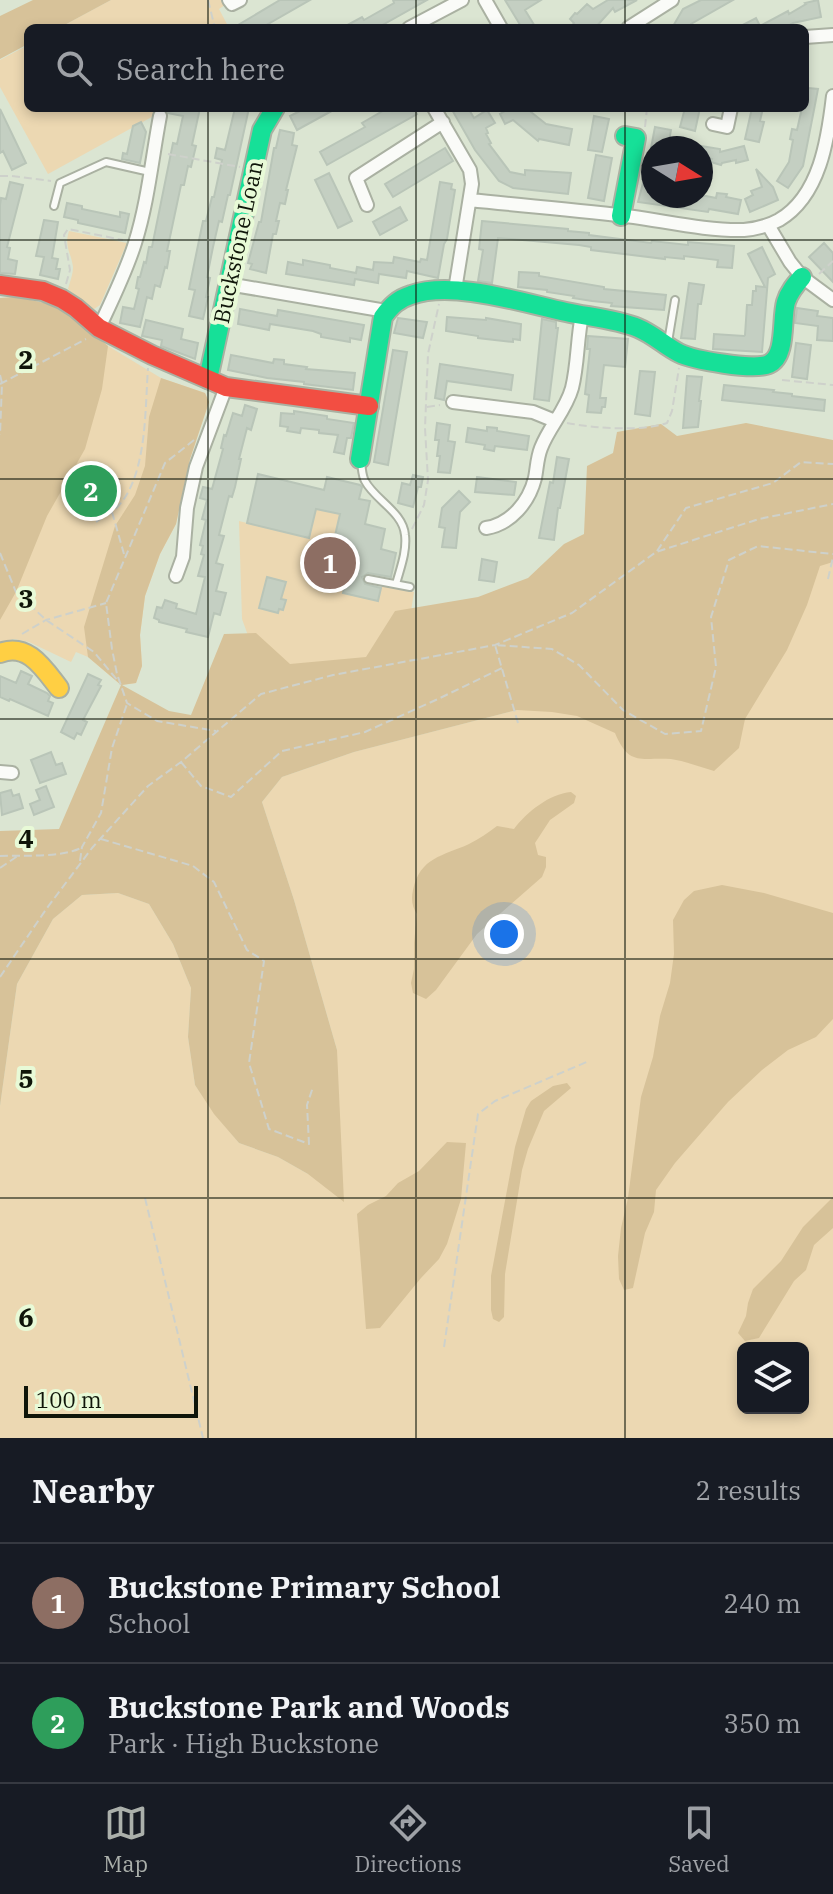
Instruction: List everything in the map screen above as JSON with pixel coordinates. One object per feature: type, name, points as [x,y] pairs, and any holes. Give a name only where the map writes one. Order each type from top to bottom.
[{"type":"street","points":[[229,0],[232,4],[240,0]]},
{"type":"street","points":[[417,24],[462,0]]},
{"type":"street","points":[[485,0],[499,24]]},
{"type":"street","points":[[634,24],[672,0]]},
{"type":"street","points":[[652,24],[654,11]]},
{"type":"street","points":[[809,37],[833,35]]},
{"type":"street","points":[[470,200],[728,229],[755,229],[781,219],[809,189],[821,161],[833,96]]},
{"type":"street","name":"Buckstone Loan","points":[[208,379],[262,130],[273,112]]},
{"type":"street","points":[[437,112],[470,170],[472,184],[448,291]]},
{"type":"street","points":[[713,124],[727,127],[730,112]]},
{"type":"street","points":[[99,328],[135,243],[143,215],[160,116]]},
{"type":"street","points":[[367,205],[356,178],[443,122]]},
{"type":"street","points":[[621,216],[631,137]]},
{"type":"street","points":[[768,225],[790,262],[806,280],[833,300]]},
{"type":"street","points":[[360,459],[383,317],[392,303],[406,297],[448,291],[504,297],[635,327],[695,359],[762,367],[776,360],[781,350],[788,291],[806,280]]},
{"type":"street","points":[[228,284],[386,311]]},
{"type":"street","points":[[0,285],[43,291],[62,299],[99,328],[226,387],[369,406]]},
{"type":"street","points":[[486,528],[497,526],[516,513],[529,495],[546,435],[572,388],[582,315]]},
{"type":"street","points":[[174,579],[183,557],[187,508],[196,467],[226,387]]},
{"type":"street","points":[[453,402],[469,408],[533,412],[555,421]]},
{"type":"street","points":[[4,650],[20,650],[30,655],[59,688]]},
{"type":"lane","points":[[54,206],[60,183],[106,162],[150,172]]},
{"type":"lane","points":[[674,350],[675,300]]},
{"type":"lane","points":[[360,459],[364,479],[395,515],[405,532],[405,549],[396,584]]},
{"type":"lane","points":[[368,579],[410,587]]},
{"type":"path","points":[[208,0],[214,24]]},
{"type":"path","points":[[631,137],[645,126],[647,112]]},
{"type":"path","points":[[153,152],[253,169]]},
{"type":"path","points":[[0,176],[60,183]]},
{"type":"path","points":[[62,299],[70,270],[64,235],[68,229],[135,243]]},
{"type":"path","points":[[806,280],[833,261]]},
{"type":"path","points":[[405,532],[412,531],[424,505],[428,480],[425,428],[428,354],[448,291]]},
{"type":"path","points":[[1,384],[94,335],[99,328]]},
{"type":"path","points":[[555,421],[586,426],[651,428],[667,423],[672,411],[675,385],[674,350]]},
{"type":"path","points":[[96,522],[120,505],[137,470],[152,355]]},
{"type":"path","points":[[0,375],[0,435]]},
{"type":"path","points":[[782,380],[833,385]]},
{"type":"path","points":[[426,407],[453,402]]},
{"type":"path","points":[[80,865],[82,847],[101,813],[112,748],[127,703],[112,649],[106,603],[165,463],[213,424]]},
{"type":"path","points":[[656,552],[686,508],[773,483],[801,462],[833,464]]},
{"type":"path","points":[[0,977],[47,908],[100,839],[148,786],[261,694],[333,675],[495,645],[572,613],[656,552],[759,519],[833,504]]},
{"type":"path","points":[[112,512],[125,556]]},
{"type":"path","points":[[495,645],[552,649],[579,665],[623,710],[665,734],[701,731],[716,667],[711,617],[729,560],[758,546],[833,556],[828,579]]},
{"type":"path","points":[[0,553],[16,592],[46,620],[94,652],[121,685]]},
{"type":"path","points":[[4,650],[14,639],[46,620],[106,603]]},
{"type":"path","points":[[495,645],[518,723]]},
{"type":"path","points":[[181,762],[201,786],[231,797],[282,751],[365,732],[503,668]]},
{"type":"path","points":[[127,703],[157,721],[217,731]]},
{"type":"path","points":[[100,839],[193,866],[214,882],[247,950],[264,961],[249,1063],[269,1129],[309,1144],[307,1105],[313,1087]]},
{"type":"path","points":[[0,856],[75,851],[82,847]]},
{"type":"path","points":[[0,868],[19,855]]},
{"type":"path","points":[[444,1347],[478,1114],[495,1101],[589,1061]]},
{"type":"path","points":[[145,1198],[203,1438]]},
{"type":"shaded area","points":[[33,0],[111,0],[66,24],[24,24],[24,46],[0,59],[0,16]]},
{"type":"shaded area","points":[[111,0],[223,0],[225,5],[219,9],[227,24],[66,24]]},
{"type":"shaded area","points":[[24,47],[24,112],[161,112],[48,174],[0,87],[0,60]]},
{"type":"shaded area","points":[[69,231],[127,243],[100,305],[94,309],[89,309],[68,289],[73,267],[68,245]]},
{"type":"shaded area","points":[[16,297],[49,304],[74,318],[108,346],[161,378],[205,393],[209,402],[190,459],[176,524],[160,554],[145,596],[140,635],[142,666],[136,683],[121,685],[88,657],[76,652],[71,662],[29,642],[14,639],[0,642],[0,298]]},
{"type":"shaded area","points":[[16,297],[49,304],[74,318],[108,346],[102,389],[85,449],[47,516],[16,592],[0,620],[0,298]]},
{"type":"shaded area","points":[[161,378],[205,393],[209,402],[190,459],[176,524],[160,554],[145,596],[140,635],[142,666],[136,683],[122,685],[169,711],[191,715],[224,634],[256,633],[290,664],[366,657],[395,611],[478,597],[528,578],[564,544],[584,534],[587,466],[613,453],[617,432],[661,424],[677,436],[746,423],[833,440],[833,562],[820,566],[787,650],[745,719],[739,748],[714,771],[671,759],[631,756],[615,733],[577,716],[517,710],[354,752],[282,777],[262,802],[337,1050],[344,1202],[308,1174],[278,1157],[239,1143],[214,1114],[195,1085],[188,1037],[191,988],[173,944],[149,904],[118,893],[82,895],[53,919],[17,984],[0,1106],[0,831],[59,829],[121,685],[88,657],[84,627],[115,526],[135,495],[145,466],[149,417]]},
{"type":"shaded area","points":[[316,509],[340,514],[324,583],[344,588],[344,593],[377,601],[382,585],[414,592],[404,656],[266,685],[242,619],[239,521],[309,538]]},
{"type":"shaded area","points":[[833,536],[833,1438],[0,1438],[0,1106],[17,984],[53,919],[82,895],[118,893],[149,904],[173,944],[191,988],[188,1037],[195,1085],[239,1143],[278,1157],[308,1174],[337,1050],[262,802],[282,777],[354,752],[517,710]]},
{"type":"shaded area","points":[[571,792],[576,796],[574,803],[550,820],[535,843],[538,855],[546,857],[542,877],[477,934],[426,999],[413,993],[411,983],[417,914],[412,897],[421,871],[434,859],[473,842],[497,826],[514,829],[539,805]]},
{"type":"shaded area","points":[[722,885],[764,893],[833,913],[833,1019],[816,1037],[788,1050],[762,1070],[728,1102],[675,1163],[656,1190],[654,1212],[645,1233],[633,1288],[624,1290],[619,1279],[621,1228],[641,1097],[670,983],[674,954],[673,920],[684,900],[694,891]]},
{"type":"shaded area","points":[[567,1083],[571,1088],[544,1111],[522,1170],[505,1274],[504,1317],[499,1322],[493,1319],[491,1310],[491,1276],[515,1147],[531,1101],[553,1086]]},
{"type":"shaded area","points":[[447,1142],[466,1143],[461,1199],[447,1244],[439,1259],[380,1328],[366,1329],[357,1214],[419,1171]]},
{"type":"shaded area","points":[[833,1197],[833,1228],[814,1245],[806,1270],[794,1281],[759,1338],[745,1341],[738,1333],[753,1289],[781,1261],[803,1227]]},
{"type":"building","points":[[280,0],[310,0],[268,24],[240,24]]},
{"type":"building","points":[[393,0],[427,0],[384,24],[349,24],[362,17],[364,20],[394,3]]},
{"type":"building","points":[[505,0],[541,0],[525,10],[534,24],[520,24]]},
{"type":"building","points":[[608,0],[637,0],[615,12],[613,8],[599,24],[573,24],[570,19],[587,4],[593,9]]},
{"type":"building","points":[[701,0],[733,0],[691,24],[674,24],[683,9]]},
{"type":"building","points":[[818,0],[821,17],[791,24],[764,24],[788,11],[789,14],[805,3]]},
{"type":"building","points":[[756,18],[759,24],[745,24]]},
{"type":"building","points":[[809,88],[818,89],[803,166],[788,188],[777,181],[789,162],[792,129],[797,130],[801,112],[809,112]]},
{"type":"building","points":[[0,109],[26,163],[12,170],[3,151],[0,153]]},
{"type":"building","points":[[199,112],[192,145],[196,146],[191,167],[188,166],[184,185],[181,185],[167,251],[170,251],[167,268],[160,287],[155,285],[152,299],[147,297],[140,327],[120,323],[123,307],[134,309],[139,289],[136,288],[138,277],[146,263],[149,247],[152,247],[173,143],[177,144],[183,116],[168,113]]},
{"type":"building","points":[[234,112],[248,112],[230,195],[213,247],[203,319],[189,316],[195,290],[189,289],[203,221],[206,221],[214,197],[222,160],[215,158],[217,148],[225,150]]},
{"type":"building","points":[[298,112],[330,112],[297,130],[290,116]]},
{"type":"building","points":[[381,112],[417,114],[327,165],[320,152],[365,127],[362,123]]},
{"type":"building","points":[[453,112],[470,112],[474,118],[488,112],[495,123],[486,128],[489,144],[510,172],[525,175],[525,170],[571,173],[568,194],[513,188],[499,181],[475,150]]},
{"type":"building","points":[[531,112],[546,124],[572,129],[569,145],[538,141],[513,120],[505,124],[500,114]]},
{"type":"building","points":[[684,112],[699,112],[695,131],[680,127]]},
{"type":"building","points":[[751,112],[762,112],[760,121],[764,122],[759,142],[745,139]]},
{"type":"building","points":[[594,116],[609,119],[602,152],[588,150]]},
{"type":"building","points":[[141,122],[146,132],[140,163],[122,159],[123,153],[127,154],[133,126]]},
{"type":"building","points":[[655,127],[671,130],[670,136],[653,136]]},
{"type":"building","points":[[280,130],[294,133],[292,145],[297,146],[285,204],[280,203],[276,221],[279,221],[276,234],[273,234],[266,273],[250,269],[252,264],[248,263],[261,222]]},
{"type":"building","points":[[744,146],[748,160],[721,165],[713,163],[713,148],[720,149],[720,152]]},
{"type":"building","points":[[445,148],[453,161],[393,197],[385,184]]},
{"type":"building","points":[[596,155],[612,158],[604,201],[588,198]]},
{"type":"building","points":[[756,169],[773,187],[778,200],[750,212],[745,199],[753,195],[751,191],[762,187]]},
{"type":"building","points":[[329,173],[352,221],[338,228],[315,180]]},
{"type":"building","points":[[10,182],[23,185],[7,247],[10,248],[8,259],[17,261],[15,274],[0,273],[0,205],[1,198],[6,199]]},
{"type":"building","points":[[440,182],[452,184],[451,189],[455,190],[438,278],[407,271],[406,278],[379,274],[378,283],[355,279],[354,285],[286,274],[288,262],[303,265],[303,260],[356,273],[357,267],[373,270],[374,262],[393,263],[394,257],[420,262],[421,259],[427,260]]},
{"type":"building","points":[[717,193],[741,200],[738,214],[709,209],[708,212],[680,208],[713,208],[713,197],[716,198]]},
{"type":"building","points":[[67,203],[120,217],[120,212],[129,214],[125,233],[64,217]]},
{"type":"building","points":[[400,207],[407,220],[380,235],[373,222]]},
{"type":"building","points":[[44,220],[58,222],[52,258],[58,259],[58,279],[40,275],[44,257],[36,256]]},
{"type":"building","points":[[482,221],[568,229],[589,235],[651,243],[734,246],[732,268],[717,267],[718,260],[684,256],[684,259],[665,259],[591,250],[591,247],[579,245],[498,238],[492,283],[478,281],[483,250],[479,249]]},
{"type":"building","points":[[824,243],[833,253],[833,282],[809,257]]},
{"type":"building","points":[[762,247],[775,274],[768,278],[762,352],[713,349],[714,334],[745,335],[747,305],[752,305],[756,286],[765,287],[748,254]]},
{"type":"building","points":[[519,272],[539,273],[539,276],[604,289],[666,295],[664,310],[611,306],[612,303],[518,287]]},
{"type":"building","points":[[689,283],[704,285],[701,304],[698,304],[695,339],[681,338]]},
{"type":"building","points":[[797,308],[818,311],[817,316],[833,318],[833,341],[817,340],[818,326],[795,323]]},
{"type":"building","points":[[240,309],[277,316],[278,310],[364,325],[361,340],[350,338],[350,342],[321,337],[313,331],[270,324],[269,330],[238,324]]},
{"type":"building","points":[[447,317],[486,318],[521,324],[520,340],[478,338],[446,331]]},
{"type":"building","points":[[398,318],[427,322],[423,338],[394,333]]},
{"type":"building","points":[[542,319],[556,322],[558,328],[549,401],[534,399]]},
{"type":"building","points":[[146,320],[183,329],[181,339],[198,343],[195,359],[161,346],[162,340],[142,336]]},
{"type":"building","points":[[588,336],[628,339],[625,367],[604,365],[600,398],[606,398],[601,413],[587,412]]},
{"type":"building","points":[[796,343],[811,345],[807,379],[792,377]]},
{"type":"building","points":[[393,350],[407,352],[388,465],[374,462]]},
{"type":"building","points":[[231,355],[273,363],[274,359],[284,360],[284,364],[306,369],[355,373],[353,390],[228,370]]},
{"type":"building","points":[[440,364],[513,375],[511,390],[447,381],[444,400],[435,398]]},
{"type":"building","points":[[640,371],[655,372],[650,416],[635,414]]},
{"type":"building","points":[[687,376],[702,377],[698,427],[683,428]]},
{"type":"building","points":[[724,385],[825,400],[824,411],[722,400]]},
{"type":"building","points":[[245,405],[257,409],[251,430],[247,428],[235,487],[232,497],[229,496],[219,535],[224,536],[216,563],[223,565],[216,591],[226,593],[220,615],[214,613],[208,637],[186,632],[187,629],[154,618],[157,607],[162,608],[165,600],[177,604],[176,608],[196,614],[205,577],[198,576],[204,555],[201,554],[203,546],[200,545],[207,500],[200,498],[203,487],[212,489],[224,435],[233,413],[242,416]]},
{"type":"building","points":[[294,411],[354,423],[344,454],[334,452],[338,435],[301,428],[300,433],[287,431],[288,427],[280,426],[281,413],[294,414]]},
{"type":"building","points":[[437,423],[450,425],[448,441],[455,442],[450,473],[438,472]]},
{"type":"building","points":[[487,427],[529,436],[527,450],[495,446],[494,451],[484,449],[485,445],[466,442],[468,428],[487,431]]},
{"type":"building","points":[[557,457],[569,459],[554,540],[539,538]]},
{"type":"building","points":[[258,474],[324,490],[327,477],[362,487],[359,499],[370,501],[365,524],[385,529],[381,549],[396,553],[391,577],[368,573],[362,577],[365,584],[381,588],[378,601],[343,593],[344,588],[324,583],[340,514],[316,509],[309,538],[247,523]]},
{"type":"building","points":[[413,475],[423,477],[413,507],[398,503],[402,483],[410,485]]},
{"type":"building","points":[[477,477],[516,482],[514,495],[475,492]]},
{"type":"building","points":[[459,491],[470,502],[460,512],[456,548],[442,547],[445,528],[439,527],[442,508]]},
{"type":"building","points":[[482,559],[497,562],[494,582],[479,580]]},
{"type":"building","points":[[267,577],[286,582],[281,599],[286,600],[283,610],[279,609],[278,613],[259,608]]},
{"type":"building","points":[[21,671],[32,676],[28,684],[50,696],[48,701],[53,703],[48,716],[0,697],[0,676],[16,683]]},
{"type":"building","points":[[88,674],[101,680],[98,685],[101,686],[83,720],[87,722],[81,735],[77,733],[74,739],[61,732]]},
{"type":"building","points":[[51,752],[56,765],[62,763],[66,774],[40,783],[31,760]]},
{"type":"building","points":[[46,786],[54,807],[34,815],[30,804],[40,800],[36,790]]},
{"type":"building","points":[[11,790],[13,796],[19,794],[23,808],[2,815],[0,793]]},
{"type":"traffic: fast","points":[[208,379],[262,130],[273,112]]},
{"type":"traffic: fast","points":[[621,216],[636,138],[625,136]]},
{"type":"traffic: fast","points":[[360,459],[383,317],[395,303],[406,297],[447,290],[488,294],[630,325],[649,333],[679,353],[697,359],[762,366],[775,360],[779,353],[786,302],[802,277]]},
{"type":"traffic: slow","points":[[0,653],[19,651],[27,654],[59,688]]},
{"type":"traffic: jam","points":[[0,285],[43,291],[62,299],[99,328],[226,387],[369,406]]},
{"type":"place","name":"Buckstone Park and Woods","points":[[91,491]]},
{"type":"place","name":"Buckstone Primary School","points":[[330,563]]}]
